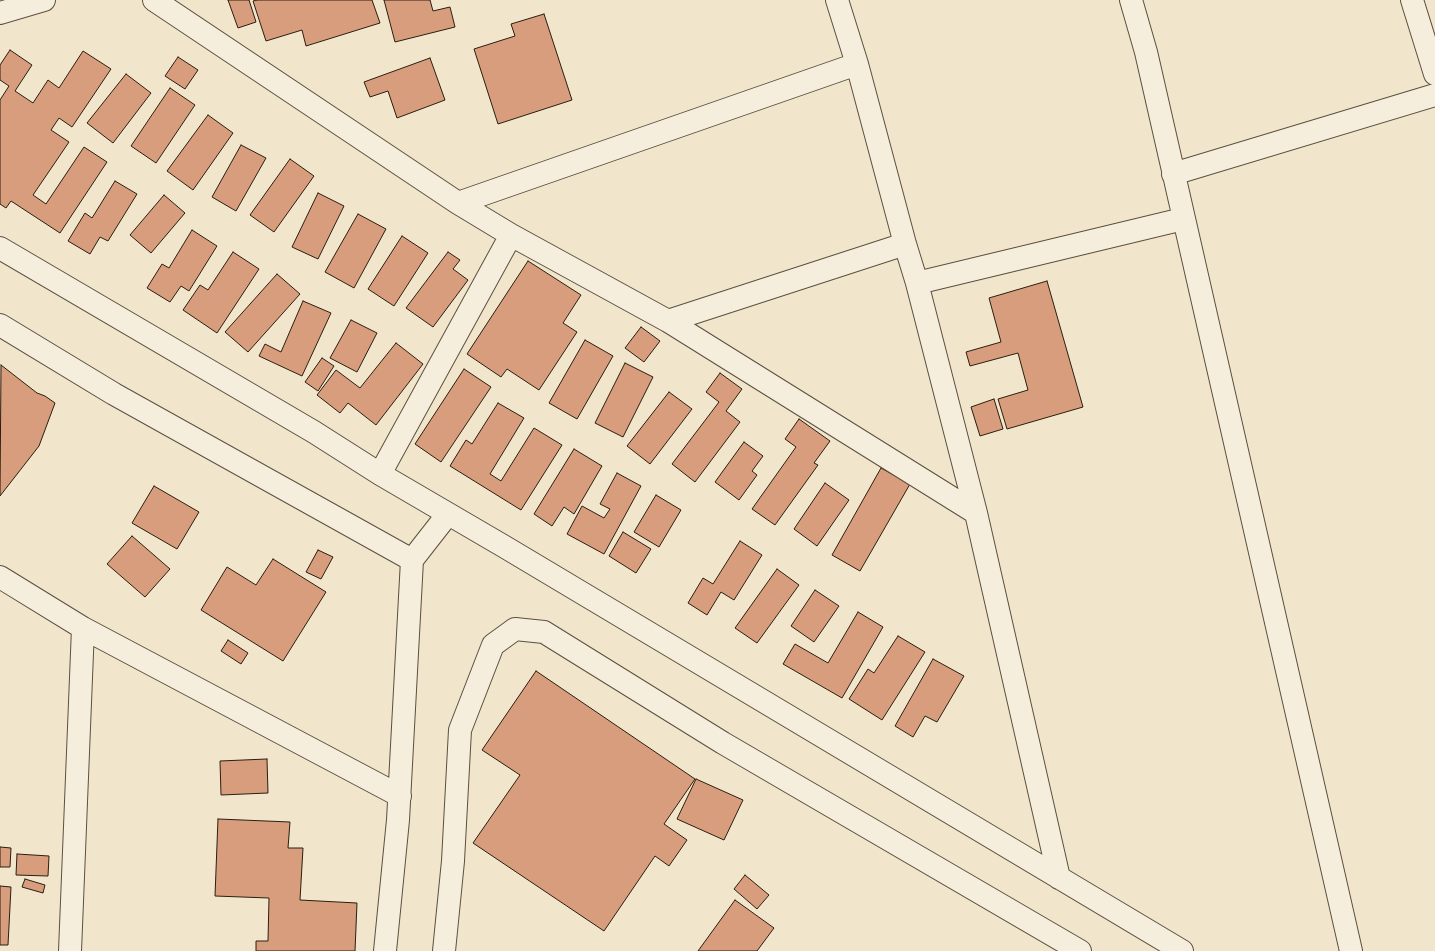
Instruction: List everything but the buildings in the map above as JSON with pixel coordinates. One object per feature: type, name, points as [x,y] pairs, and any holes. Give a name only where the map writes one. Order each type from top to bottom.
[{"type":"street","points":[[0,13],[44,0]]},
{"type":"street","points":[[154,0],[458,204],[668,321],[976,513]]},
{"type":"street","points":[[837,0],[857,64],[905,244],[917,283],[976,513],[1059,878]]},
{"type":"street","points":[[1131,0],[1146,52],[1351,951]]},
{"type":"street","points":[[1412,0],[1435,74]]},
{"type":"street","points":[[458,204],[857,64]]},
{"type":"street","points":[[1173,174],[1435,95]]},
{"type":"street","points":[[917,283],[1183,219]]},
{"type":"street","points":[[380,474],[511,234]]},
{"type":"street","points":[[668,321],[905,244]]},
{"type":"street","points":[[0,248],[314,432],[380,474],[1182,951]]},
{"type":"street","points":[[0,325],[114,394],[412,560]]},
{"type":"street","points":[[385,951],[400,796],[412,560],[448,514]]},
{"type":"street","points":[[0,578],[83,628],[400,796]]},
{"type":"street","points":[[70,951],[83,628]]},
{"type":"street","points":[[444,951],[453,861],[460,730],[493,645],[515,629],[544,632],[723,743],[1080,951]]}]
